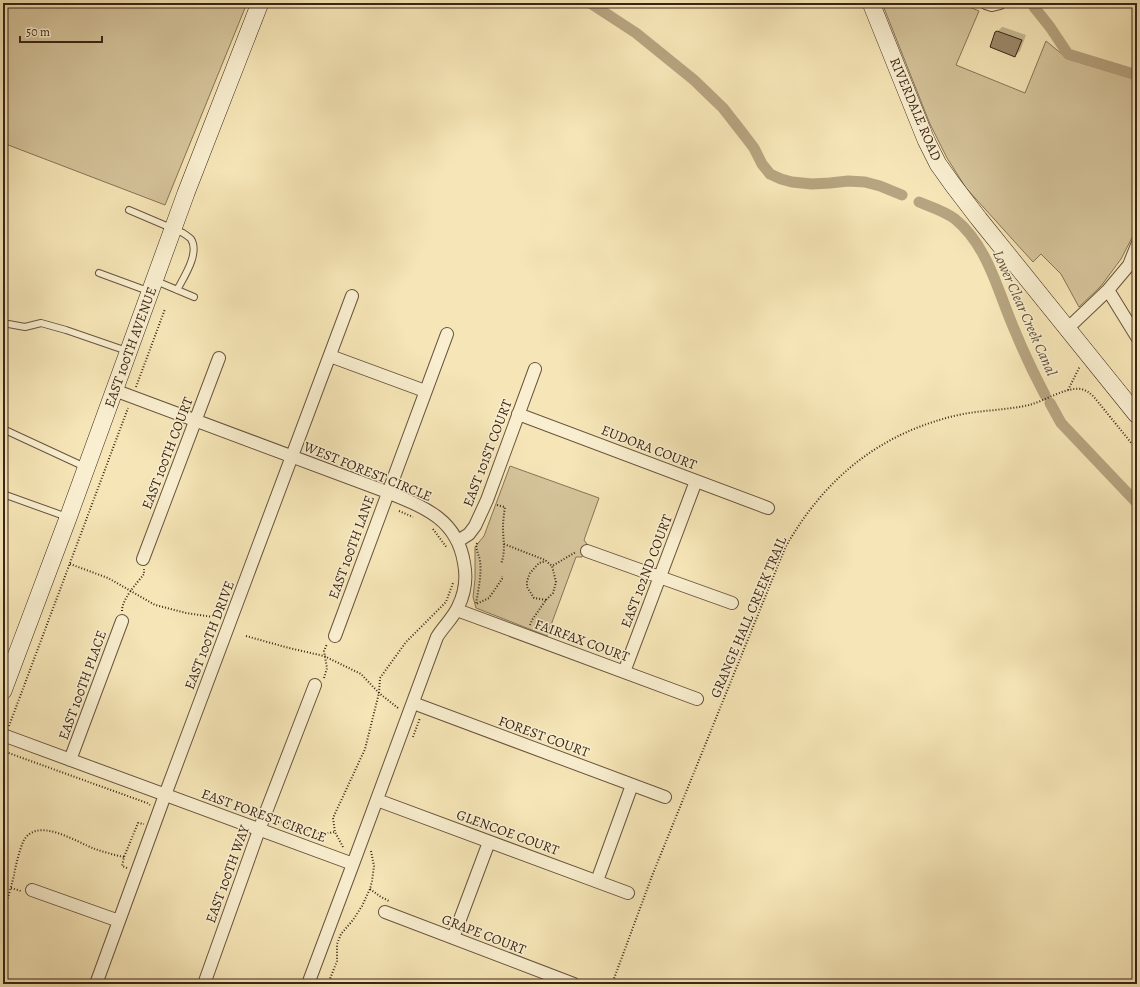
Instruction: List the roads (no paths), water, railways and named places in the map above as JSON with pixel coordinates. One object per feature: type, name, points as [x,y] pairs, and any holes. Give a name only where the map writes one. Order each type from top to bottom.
[{"type":"street","name":"EAST 100TH AVENUE","points":[[3,691],[68,518],[173,229],[260,3]]},
{"type":"street","name":"RIVERDALE ROAD","points":[[871,3],[926,140],[938,164],[979,219],[1137,416]]},
{"type":"street","points":[[986,3],[992,5],[1000,3]]},
{"type":"street","points":[[1067,329],[1108,290],[1128,265],[1137,245]]},
{"type":"street","points":[[1108,290],[1137,337]]},
{"type":"street","name":"EAST 100TH DRIVE","points":[[96,984],[165,795],[352,296]]},
{"type":"street","name":"EAST 100TH LANE","points":[[334,636],[447,334]]},
{"type":"street","points":[[330,356],[425,391]]},
{"type":"street","name":"EAST 100TH COURT","points":[[143,559],[219,358]]},
{"type":"street","name":"EAST 101ST COURT","points":[[458,541],[469,534],[475,526],[487,500],[535,369]]},
{"type":"street","name":"WEST FOREST CIRCLE","points":[[114,390],[416,504],[428,510],[455,534],[462,551],[466,577],[464,591],[457,610],[436,637],[413,703]]},
{"type":"street","name":"EUDORA COURT","points":[[518,414],[768,508]]},
{"type":"street","name":"EAST 102ND COURT","points":[[624,672],[696,480]]},
{"type":"street","points":[[587,551],[732,603]]},
{"type":"street","name":"FAIRFAX COURT","points":[[457,610],[697,699]]},
{"type":"street","name":"EAST 100TH PLACE","points":[[70,760],[122,621]]},
{"type":"street","name":"EAST 100TH WAY","points":[[204,984],[259,830],[314,686]]},
{"type":"street","points":[[308,984],[413,703]]},
{"type":"street","name":"FOREST COURT","points":[[413,703],[665,797]]},
{"type":"street","name":"EAST FOREST CIRCLE","points":[[4,735],[353,864]]},
{"type":"street","points":[[597,881],[632,785]]},
{"type":"street","name":"GLENCOE COURT","points":[[377,800],[628,893]]},
{"type":"street","points":[[453,938],[489,842]]},
{"type":"street","points":[[32,890],[119,921]]},
{"type":"street","name":"GRAPE COURT","points":[[385,912],[453,938],[559,982],[574,984]]},
{"type":"lane","points":[[129,210],[183,233],[190,239],[193,244],[194,251],[191,262],[177,290]]},
{"type":"lane","points":[[99,273],[152,286],[177,290],[194,297]]},
{"type":"lane","points":[[3,323],[25,327],[41,323],[66,330],[128,352]]},
{"type":"lane","points":[[3,429],[86,468]]},
{"type":"lane","points":[[3,494],[68,518]]},
{"type":"waterway","name":"Lower Clear Creek Canal","points":[[590,3],[636,33],[694,80],[723,108],[754,148],[762,164],[770,174],[792,182],[812,184],[848,181],[865,182],[902,195]]},
{"type":"waterway","points":[[1034,7],[1050,27],[1068,54],[1137,75]]},
{"type":"waterway","name":"Lower Clear Creek Canal","points":[[919,202],[938,209],[951,216],[967,230],[976,243],[991,271],[1022,347],[1045,395]]},
{"type":"waterway","name":"Lower Clear Creek Canal","points":[[1050,403],[1061,423],[1137,503]]}]
